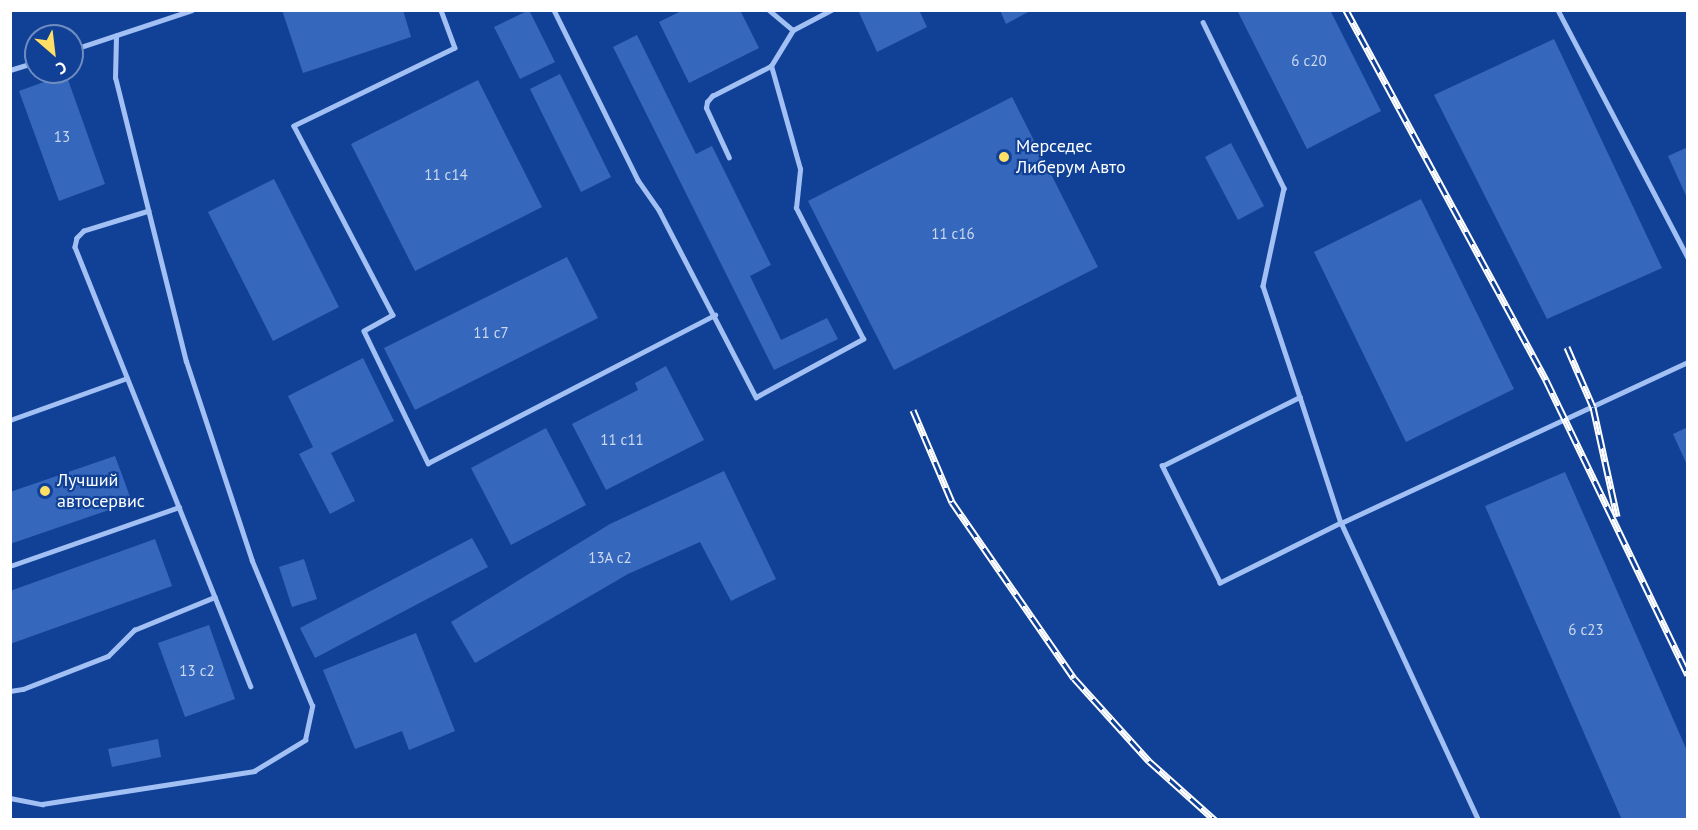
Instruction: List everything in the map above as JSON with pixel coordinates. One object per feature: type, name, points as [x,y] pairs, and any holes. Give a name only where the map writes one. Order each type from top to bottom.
[{"type":"lane","points":[[84,46],[192,10]]},
{"type":"lane","points":[[441,10],[455,48],[294,126],[393,315],[364,332],[428,463],[715,315]]},
{"type":"lane","points":[[554,10],[638,180],[659,210],[756,397],[863,339],[796,208],[800,169],[771,66]]},
{"type":"lane","points":[[769,10],[793,30]]},
{"type":"lane","points":[[729,159],[706,108],[707,102],[712,96],[771,66],[793,30],[831,10]]},
{"type":"lane","points":[[1558,10],[1688,258]]},
{"type":"lane","points":[[1203,22],[1284,188],[1263,286],[1341,524],[1478,819]]},
{"type":"lane","points":[[10,798],[42,804],[254,771],[306,740],[312,706],[248,550],[186,362],[115,78],[116,36]]},
{"type":"lane","points":[[149,211],[84,231],[77,238],[75,247],[251,686]]},
{"type":"lane","points":[[1300,397],[1162,466],[1220,584],[1341,524],[1688,362]]},
{"type":"lane","points":[[10,420],[127,378]]},
{"type":"lane","points":[[10,566],[179,507]]},
{"type":"lane","points":[[10,691],[23,689],[108,656],[134,630],[215,597]]},
{"type":"building","points":[[282,10],[403,10],[411,37],[303,73]]},
{"type":"building","points":[[529,10],[555,62],[520,79],[494,27]]},
{"type":"building","points":[[683,10],[740,10],[759,48],[689,83],[659,22]]},
{"type":"building","points":[[858,10],[919,10],[927,27],[877,52]]},
{"type":"building","points":[[1000,10],[1032,10],[1006,24]]},
{"type":"building","points":[[1237,10],[1330,10],[1381,111],[1307,149]]},
{"type":"building","points":[[637,35],[696,154],[712,146],[771,265],[750,276],[781,340],[827,318],[838,339],[774,370],[613,47]]},
{"type":"building","points":[[1554,39],[1662,268],[1547,319],[1434,95]]},
{"type":"building","points":[[560,74],[611,177],[581,192],[530,89]]},
{"type":"building","points":[[478,80],[542,207],[415,271],[351,144]]},
{"type":"building","points":[[38,84],[70,84],[105,184],[59,201],[19,91]]},
{"type":"building","points":[[1012,97],[1098,267],[894,370],[808,201]]},
{"type":"building","points":[[1231,143],[1264,206],[1238,220],[1205,157]]},
{"type":"building","points":[[1688,147],[1688,200],[1668,156]]},
{"type":"building","points":[[274,179],[339,307],[273,341],[208,212]]},
{"type":"building","points":[[1421,199],[1514,389],[1406,442],[1314,252]]},
{"type":"building","points":[[567,257],[598,318],[415,410],[384,348]]},
{"type":"building","points":[[363,358],[394,421],[331,453],[355,501],[330,514],[299,454],[313,447],[288,396]]},
{"type":"building","points":[[666,366],[704,440],[606,490],[572,424],[638,390],[635,383]]},
{"type":"building","points":[[1688,427],[1688,467],[1673,434]]},
{"type":"building","points":[[546,428],[586,505],[511,545],[471,468]]},
{"type":"building","points":[[115,456],[132,502],[10,544],[10,492]]},
{"type":"building","points":[[724,471],[776,579],[731,601],[700,542],[628,574],[475,663],[451,622],[610,524]]},
{"type":"building","points":[[1565,472],[1688,753],[1688,820],[1622,820],[1485,506]]},
{"type":"building","points":[[472,538],[488,567],[315,658],[300,628]]},
{"type":"building","points":[[155,539],[172,586],[10,644],[10,591]]},
{"type":"building","points":[[304,559],[317,599],[292,607],[279,567]]},
{"type":"building","points":[[209,625],[235,699],[185,717],[158,643]]},
{"type":"building","points":[[416,633],[455,731],[409,750],[402,731],[355,749],[323,670]]},
{"type":"building","points":[[158,739],[161,757],[112,767],[108,749]]},
{"type":"railway","points":[[1346,10],[1546,380],[1688,675]]},
{"type":"railway","points":[[1567,347],[1593,407],[1617,516]]},
{"type":"railway","points":[[913,410],[952,502],[1074,678],[1149,761],[1215,820]]},
{"type":"place","name":"Мерседес Либерум Авто","points":[[1004,157]]},
{"type":"place","name":"Лучший автосервис","points":[[45,491]]}]
